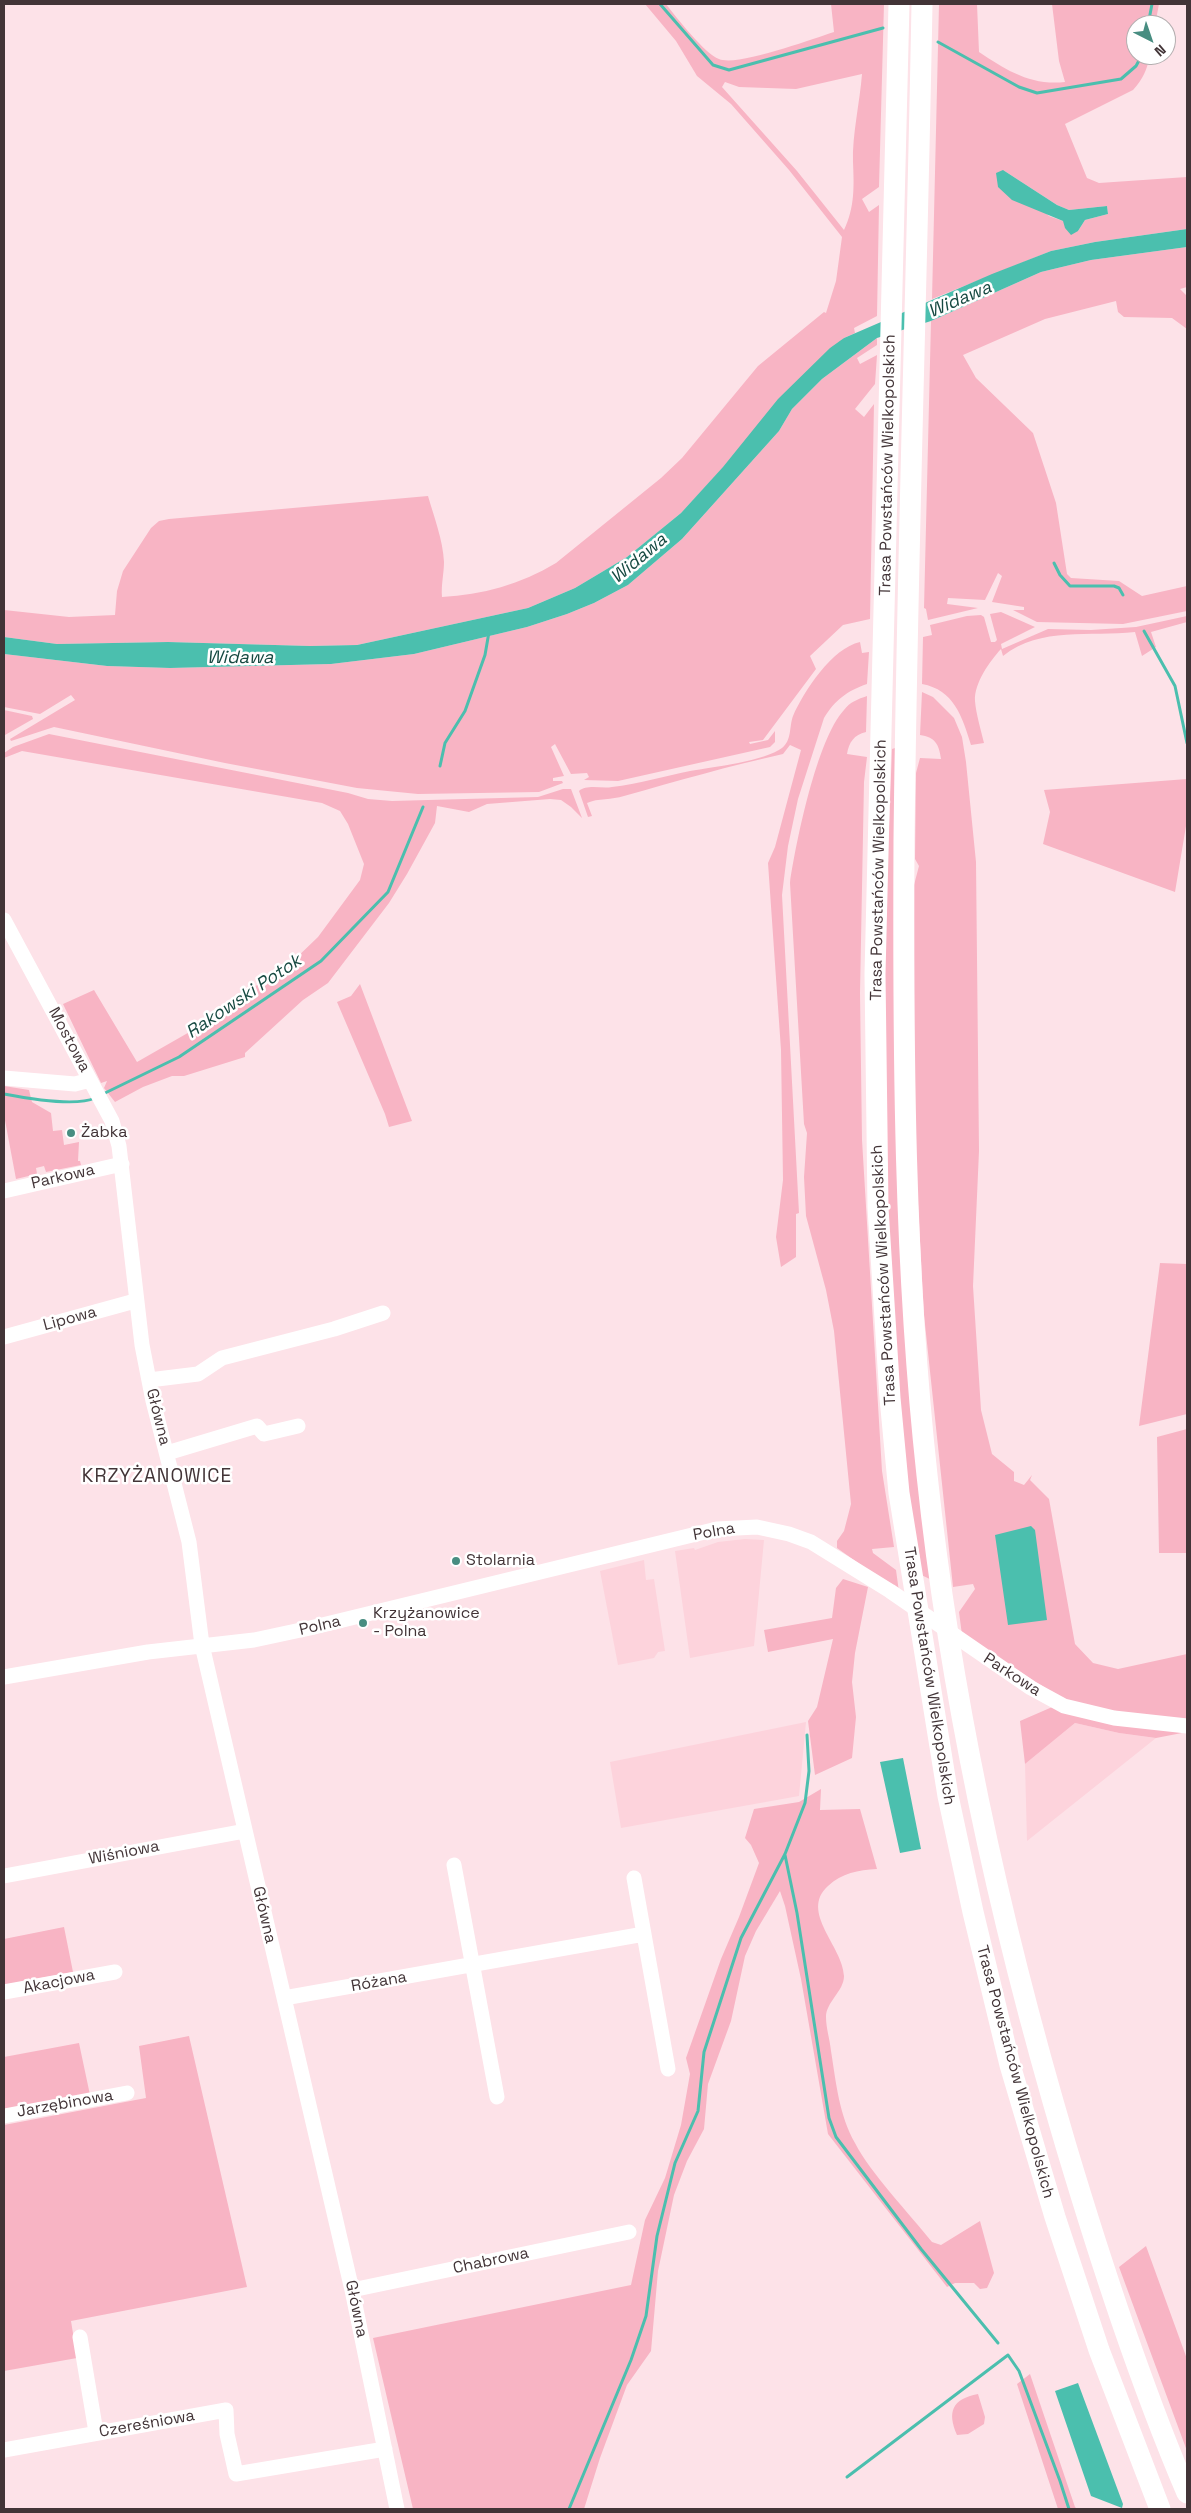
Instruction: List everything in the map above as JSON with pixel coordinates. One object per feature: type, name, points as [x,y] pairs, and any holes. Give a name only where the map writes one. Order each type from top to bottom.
[{"type":"highway","name":"Trasa Powstańców Wielkopolskich","points":[[899,4],[875,974],[878,1208],[890,1398],[899,1493],[950,1806],[973,1912],[1010,2064],[1055,2217],[1099,2350],[1160,2509]]},
{"type":"highway","name":"Trasa Powstańców Wielkopolskich","points":[[922,4],[905,740],[903,975],[908,1213],[927,1476],[952,1655],[1004,1914],[1041,2062],[1086,2212],[1125,2332],[1187,2493]]},
{"type":"street","name":"Mostowa","points":[[4,920],[106,1110],[115,1131],[122,1164]]},
{"type":"street","points":[[4,1078],[93,1084]]},
{"type":"street","name":"Parkowa","points":[[4,1191],[122,1164]]},
{"type":"street","name":"Główna","points":[[122,1164],[136,1301],[149,1380],[190,1542],[202,1645],[352,2290],[397,2509]]},
{"type":"street","name":"Lipowa","points":[[4,1337],[136,1301]]},
{"type":"street","name":"Główna","points":[[149,1380],[198,1374],[222,1358],[334,1329],[383,1313]]},
{"type":"street","points":[[167,1453],[257,1426],[264,1434],[298,1426]]},
{"type":"street","name":"Polna","points":[[4,1677],[148,1652],[254,1640],[717,1529],[757,1527],[789,1534],[818,1546],[858,1571]]},
{"type":"street","name":"Parkowa","points":[[858,1571],[1048,1698],[1095,1715],[1154,1724],[1187,1726]]},
{"type":"street","name":"Wiśniowa","points":[[4,1876],[244,1831]]},
{"type":"street","points":[[454,1865],[497,2097]]},
{"type":"street","points":[[634,1878],[668,2069]]},
{"type":"street","name":"Różana","points":[[284,1998],[473,1966],[644,1934]]},
{"type":"street","name":"Akacjowa","points":[[4,1992],[115,1972]]},
{"type":"street","name":"Jarzębinowa","points":[[4,2116],[127,2093]]},
{"type":"street","name":"Chabrowa","points":[[352,2290],[629,2232]]},
{"type":"street","points":[[80,2337],[96,2432]]},
{"type":"street","name":"Czereśniowa","points":[[4,2450],[226,2410],[227,2434],[236,2474],[385,2449]]},
{"type":"shaded area","points":[[645,4],[666,4],[706,50],[719,59],[728,60],[757,56],[834,32],[831,4],[884,4],[879,187],[862,199],[869,212],[879,205],[877,316],[854,328],[855,333],[844,338],[681,513],[627,557],[575,588],[528,608],[357,645],[310,646],[168,642],[57,644],[4,637],[4,610],[69,617],[115,615],[117,591],[123,571],[151,528],[159,521],[428,496],[442,545],[444,562],[442,597],[457,596],[501,587],[529,577],[556,563],[661,478],[682,458],[758,366],[824,312],[826,313],[836,281],[842,237],[789,170],[731,104],[697,76],[676,41]],"holes":[[[862,74],[853,152],[853,196],[848,221],[844,230],[797,171],[722,87],[725,82],[739,87],[796,89]]]},
{"type":"shaded area","points":[[939,4],[977,4],[979,52],[1019,75],[1041,82],[1053,83],[1065,82],[1059,61],[1052,4],[1159,4],[1157,15],[1126,15],[1126,65],[1147,65],[1142,78],[1133,90],[1065,124],[1087,178],[1099,183],[1187,177],[1187,229],[1095,242],[1051,251],[932,299]],"holes":[[[1003,170],[1057,205],[1069,210],[1107,206],[1108,214],[1085,220],[1078,231],[1063,221],[1049,216]]]},
{"type":"shaded area","points":[[1187,247],[1187,287],[1180,289],[1187,296],[1187,329],[1172,318],[1124,317],[1118,312],[1116,301],[1045,319],[963,355],[976,378],[1033,433],[1056,503],[1067,574],[1071,578],[1119,581],[1142,596],[1187,586],[1187,611],[1123,624],[1037,622],[1013,610],[1024,610],[1024,607],[992,602],[1002,576],[998,573],[985,600],[948,598],[947,604],[978,608],[928,620],[926,609],[924,608],[931,321],[1041,272],[1091,260]]},
{"type":"shaded area","points":[[877,338],[877,345],[857,358],[860,364],[877,355],[875,384],[855,409],[864,417],[874,404],[870,619],[843,625],[810,656],[816,669],[763,740],[749,742],[750,744],[768,740],[775,731],[775,742],[770,747],[618,781],[584,780],[589,777],[587,773],[571,774],[555,744],[551,747],[564,776],[553,778],[553,781],[562,781],[563,783],[539,792],[418,794],[357,788],[225,763],[54,727],[11,741],[10,739],[75,700],[71,695],[40,714],[4,707],[4,654],[107,666],[170,668],[331,664],[414,654],[527,627],[594,603],[628,585],[682,539],[779,431],[792,409],[822,379]]},
{"type":"shaded area","points":[[1001,612],[1035,627],[1001,644],[1002,649],[1048,629],[1091,630],[1136,627],[1187,616],[1187,622],[1151,632],[1156,647],[1142,656],[1135,632],[1066,635],[1033,640],[1003,656],[1001,649],[984,673],[975,694],[976,711],[984,743],[971,745],[960,715],[949,698],[933,687],[922,684],[923,637],[932,635],[930,625],[967,616],[981,615],[984,617],[991,642],[995,642],[997,640],[990,614]]},
{"type":"shaded area","points":[[860,642],[862,653],[869,652],[867,684],[842,697],[824,718],[798,799],[788,846],[782,895],[799,1213],[796,1214],[796,1257],[781,1267],[776,1237],[783,1180],[781,1050],[768,863],[775,847],[801,750],[790,745],[783,754],[619,797],[591,801],[587,803],[592,816],[588,817],[579,791],[586,788],[632,784],[738,763],[774,753],[785,745],[790,733],[793,716],[804,695],[820,672],[839,653]]},
{"type":"shaded area","points":[[922,692],[933,697],[954,718],[962,737],[976,862],[979,1151],[973,1286],[981,1410],[992,1454],[1014,1472],[1014,1481],[1024,1485],[1032,1475],[1030,1480],[1049,1499],[1075,1644],[1093,1663],[1118,1669],[1187,1654],[1187,1732],[1156,1738],[1119,1733],[1075,1723],[1025,1764],[1020,1721],[1066,1701],[962,1635],[959,1612],[975,1589],[973,1584],[953,1587],[924,1315],[913,1112],[914,885],[919,866],[915,859],[916,773],[920,758],[941,759],[935,742],[929,737],[920,735]]},
{"type":"shaded area","points":[[867,696],[866,732],[858,735],[853,740],[847,754],[867,757],[864,782],[860,993],[862,1140],[882,1471],[894,1547],[872,1549],[873,1553],[896,1570],[899,1592],[837,1548],[837,1541],[844,1531],[851,1504],[834,1331],[826,1290],[806,1216],[804,1177],[807,1133],[804,1124],[790,883],[809,792],[825,744],[834,724],[846,707],[854,701]]},
{"type":"shaded area","points":[[4,710],[32,716],[33,719],[5,735]]},
{"type":"shaded area","points":[[49,734],[348,793],[368,799],[392,801],[538,797],[563,789],[571,789],[582,818],[561,800],[550,799],[487,804],[469,812],[437,806],[435,823],[407,874],[389,903],[328,983],[303,1000],[245,1053],[245,1057],[184,1076],[172,1076],[143,1087],[115,1102],[104,1088],[107,1081],[101,1083],[63,1004],[94,990],[137,1062],[193,1030],[248,990],[274,976],[292,962],[318,937],[360,880],[364,864],[348,824],[340,811],[322,803],[22,751],[4,758],[4,753],[13,747]]},
{"type":"shaded area","points":[[895,748],[894,1000],[934,1581],[917,1573],[891,1324],[881,1032],[892,749]]},
{"type":"shaded area","points":[[1187,779],[1187,820],[1175,892],[1043,844],[1050,812],[1044,790]]},
{"type":"shaded area","points":[[360,984],[412,1121],[389,1127],[337,1002],[351,996]]},
{"type":"shaded area","points":[[4,1086],[29,1090],[32,1102],[51,1113],[53,1131],[62,1130],[64,1145],[79,1142],[78,1161],[80,1161],[81,1165],[46,1172],[44,1166],[36,1168],[37,1174],[16,1179],[4,1115]]},
{"type":"shaded area","points":[[1160,1263],[1187,1264],[1187,1414],[1139,1426]]},
{"type":"shaded area","points":[[1187,1429],[1187,1553],[1159,1553],[1157,1437]]},
{"type":"shaded area","points":[[745,1539],[764,1540],[754,1646],[690,1658],[675,1551],[694,1548],[695,1550],[718,1542]]},
{"type":"shaded area","points":[[644,1560],[646,1580],[654,1579],[665,1651],[658,1652],[654,1658],[618,1665],[600,1571]]},
{"type":"shaded area","points":[[843,1579],[868,1587],[855,1653],[852,1682],[856,1717],[852,1758],[815,1775],[808,1721],[817,1707],[833,1639],[768,1652],[764,1630],[832,1618],[836,1588]]},
{"type":"shaded area","points":[[806,1722],[799,1796],[621,1828],[610,1762]]},
{"type":"shaded area","points":[[1075,1723],[1119,1733],[1156,1738],[1027,1841],[1025,1764]]},
{"type":"shaded area","points":[[821,1789],[820,1810],[860,1809],[877,1869],[857,1871],[839,1878],[828,1886],[820,1896],[818,1907],[820,1918],[842,1965],[844,1976],[841,1987],[829,2006],[826,2017],[837,2086],[845,2121],[862,2155],[932,2242],[941,2245],[980,2221],[994,2273],[987,2288],[980,2289],[974,2283],[955,2283],[947,2287],[828,2134],[801,1979],[780,1891],[756,1931],[745,1956],[731,2021],[708,2084],[704,2129],[687,2161],[674,2195],[658,2271],[651,2351],[627,2385],[600,2458],[584,2509],[413,2509],[373,2338],[631,2285],[645,2220],[665,2178],[681,2125],[690,2074],[686,2058],[721,1959],[759,1863],[751,1845],[745,1838],[754,1809],[799,1802]]},
{"type":"shaded area","points":[[64,1927],[73,1972],[4,1985],[4,1939]]},
{"type":"shaded area","points":[[189,2036],[247,2287],[71,2321],[77,2358],[4,2371],[4,2125],[146,2098],[139,2046]]},
{"type":"shaded area","points":[[79,2043],[90,2095],[4,2111],[4,2057]]},
{"type":"shaded area","points":[[1146,2246],[1187,2359],[1187,2451],[1119,2267]]},
{"type":"shaded area","points":[[1030,2374],[1077,2509],[1058,2509],[1017,2384]]},
{"type":"shaded area","points":[[978,2394],[985,2417],[984,2424],[968,2434],[957,2435],[952,2420],[954,2408],[962,2399]]},
{"type":"water","points":[[1003,170],[1057,205],[1069,210],[1107,206],[1108,214],[1085,220],[1078,231],[1071,235],[1065,228],[1063,221],[1012,200],[998,187],[996,173]]},
{"type":"water","name":"Widawa","points":[[1187,229],[1187,247],[1091,260],[1041,272],[931,321],[877,338],[822,379],[792,409],[779,431],[682,539],[628,585],[594,603],[567,614],[527,627],[414,654],[331,664],[170,668],[107,666],[4,654],[4,637],[57,644],[168,642],[310,646],[357,645],[528,608],[575,588],[627,557],[681,513],[723,467],[778,399],[830,348],[844,338],[992,274],[1051,251],[1095,242]]},
{"type":"water","points":[[1031,1526],[1035,1530],[1047,1620],[1008,1625],[995,1535]]},
{"type":"water","points":[[903,1758],[921,1849],[900,1853],[880,1762]]},
{"type":"water","points":[[1078,2383],[1123,2504],[1122,2508],[1091,2496],[1055,2391]]},
{"type":"waterway","points":[[660,4],[713,65],[729,70],[883,28]]},
{"type":"waterway","points":[[1150,15],[1152,4]]},
{"type":"waterway","points":[[938,42],[1019,87],[1037,93],[1121,79],[1137,65]]},
{"type":"waterway","points":[[1054,563],[1060,575],[1070,586],[1114,586],[1119,588],[1123,595]]},
{"type":"waterway","points":[[1144,631],[1175,686],[1187,743]]},
{"type":"waterway","name":"Rakowski Potok","points":[[440,766],[445,743],[465,711],[485,655],[489,632]]},
{"type":"waterway","name":"Rakowski Potok","points":[[103,1094],[179,1057],[321,961],[388,892],[423,807]]},
{"type":"waterway","name":"Rakowski Potok","points":[[4,1094],[63,1102],[86,1101],[95,1098]]},
{"type":"waterway","points":[[569,2509],[631,2360],[646,2316],[657,2236],[675,2163],[698,2111],[704,2052],[741,1938],[785,1854],[805,1803],[809,1771],[807,1735]]},
{"type":"waterway","points":[[785,1855],[797,1913],[829,2118],[836,2137],[921,2249],[998,2343]]},
{"type":"waterway","points":[[847,2477],[1008,2355],[1019,2371],[1069,2509]]},
{"type":"place","name":"Żabka","points":[[71,1133]]},
{"type":"place","name":"Stolarnia","points":[[456,1561]]},
{"type":"place","name":"Krzyżanowice - Polna","points":[[363,1623]]},
{"type":"district","name":"KRZYŻANOWICE","points":[[157,1477]]}]
